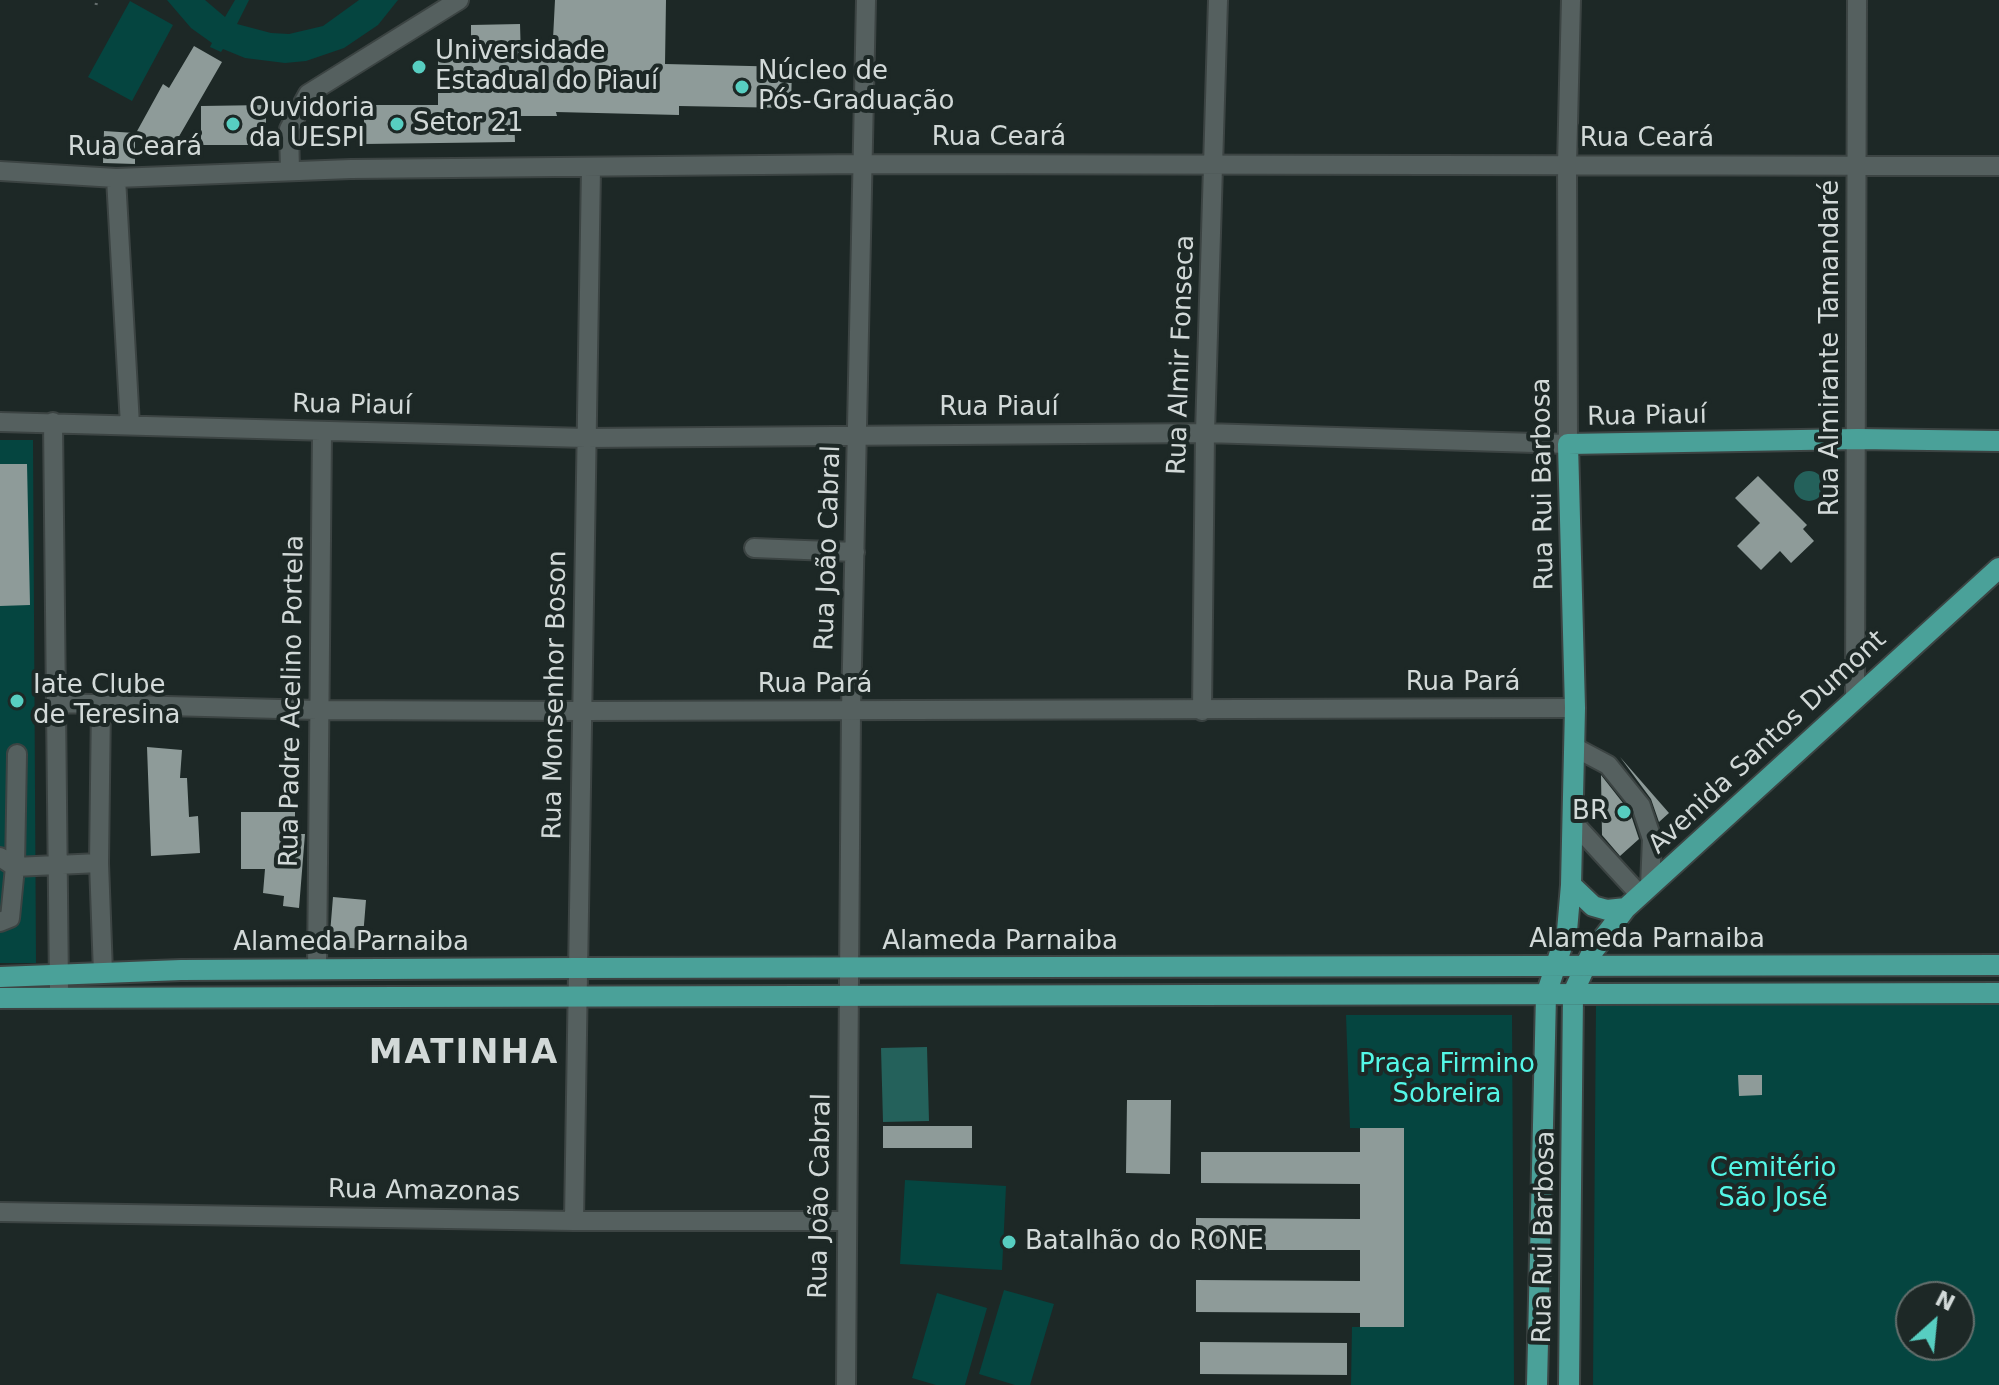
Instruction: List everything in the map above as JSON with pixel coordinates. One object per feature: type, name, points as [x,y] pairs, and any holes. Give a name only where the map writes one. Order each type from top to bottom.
[{"type":"main road","name":"Rua Piauí","points":[[1568,444],[1858,439],[1999,441]]},
{"type":"main road","name":"Rua Rui Barbosa","points":[[1537,1385],[1546,995],[1567,931],[1571,885],[1575,708],[1568,444]]},
{"type":"main road","name":"Avenida Santos Dumont","points":[[1573,993],[1585,967],[1639,897],[1855,696],[1999,568]]},
{"type":"main road","points":[[1571,885],[1593,906],[1607,910],[1639,897]]},
{"type":"main road","name":"Alameda Parnaiba","points":[[0,998],[103,973],[578,968],[1999,965]]},
{"type":"main road","points":[[1184,968],[1184,996]]},
{"type":"main road","name":"Alameda Parnaiba","points":[[0,977],[59,986],[850,998],[1999,993]]},
{"type":"main road","name":"Rua Rui Barbosa","points":[[1569,1385],[1573,993]]},
{"type":"main road","points":[[1539,1264],[1570,1263]]},
{"type":"street","points":[[290,171],[289,129],[308,94],[459,0]]},
{"type":"street","name":"Rua João Cabral","points":[[846,1385],[851,711],[866,0]]},
{"type":"street","name":"Rua Almir Fonseca","points":[[1202,711],[1205,433],[1218,0]]},
{"type":"street","name":"Rua Rui Barbosa","points":[[1568,444],[1567,165],[1571,0]]},
{"type":"street","name":"Rua Almirante Tamandaré","points":[[1855,696],[1857,0]]},
{"type":"street","name":"Rua Ceará","points":[[0,171],[116,178],[290,171],[864,164],[1999,166]]},
{"type":"street","name":"Rua Monsenhor Boson","points":[[574,1221],[591,168]]},
{"type":"street","points":[[116,178],[130,425]]},
{"type":"street","name":"Rua Piauí","points":[[0,422],[586,438],[1205,433],[1568,444]]},
{"type":"street","points":[[53,422],[59,986]]},
{"type":"street","name":"Rua Padre Acelino Portela","points":[[317,970],[317,710],[322,432]]},
{"type":"street","points":[[754,548],[855,552]]},
{"type":"street","name":"Rua Pará","points":[[55,703],[317,710],[582,711],[1575,708]]},
{"type":"street","points":[[101,703],[99,863],[103,973]]},
{"type":"street","points":[[1574,747],[1608,765],[1641,806],[1652,839],[1639,897]]},
{"type":"street","points":[[0,922],[10,918],[8,862],[17,754]]},
{"type":"street","points":[[1573,822],[1639,897]]},
{"type":"street","points":[[8,862],[57,866],[99,863]]},
{"type":"street","name":"Rua Amazonas","points":[[0,1212],[574,1221],[846,1221]]},
{"type":"green space","points":[[167,0],[205,0],[225,17],[235,0],[249,0],[237,24],[271,33],[289,34],[323,26],[359,0],[398,0],[378,25],[344,48],[306,61],[285,63],[245,58],[210,47],[212,43],[191,28]]},
{"type":"green space","points":[[130,1],[173,25],[132,101],[88,77]]},
{"type":"green space","name":"Iate Clube de Teresina","points":[[0,440],[33,440],[36,963],[0,963]]},
{"type":"green space","name":"Cemitério São José","points":[[1596,1003],[1999,1004],[1999,1385],[1593,1385]]},
{"type":"green space","name":"Praça Firmino Sobreira","points":[[1346,1015],[1512,1015],[1514,1385],[1351,1385],[1352,1327],[1404,1327],[1404,1129],[1350,1128]]},
{"type":"green space","points":[[905,1180],[1006,1186],[1002,1270],[900,1264]]},
{"type":"green space","points":[[1004,1290],[1054,1304],[1030,1385],[1015,1385],[979,1374]]},
{"type":"green space","points":[[937,1293],[987,1308],[965,1385],[936,1385],[912,1378]]},
{"type":"shaded area","points":[[1809,471],[1819,476],[1824,486],[1819,496],[1809,501],[1799,496],[1794,486],[1799,476]]},
{"type":"shaded area","points":[[927,1047],[929,1121],[883,1122],[881,1048]]},
{"type":"building","points":[[555,0],[666,0],[665,64],[792,67],[791,108],[679,106],[679,115],[556,112],[557,116],[514,116],[515,142],[364,144],[364,105],[438,105],[438,58],[471,58],[471,25],[520,24],[521,58],[552,58]]},
{"type":"building","points":[[194,46],[222,62],[170,152],[136,133],[163,84],[169,88]]},
{"type":"building","points":[[266,105],[266,145],[201,145],[201,106]]},
{"type":"building","points":[[104,131],[135,133],[135,164],[103,163]]},
{"type":"building","points":[[0,464],[27,464],[30,605],[0,606]]},
{"type":"building","points":[[1758,476],[1807,525],[1803,529],[1814,541],[1791,563],[1780,551],[1761,570],[1737,546],[1760,523],[1735,498]]},
{"type":"building","points":[[147,747],[182,750],[180,778],[187,778],[189,817],[198,816],[200,853],[151,856]]},
{"type":"building","points":[[1620,757],[1669,813],[1659,822],[1651,799]]},
{"type":"building","points":[[1601,775],[1630,812],[1639,839],[1620,856],[1602,835]]},
{"type":"building","points":[[241,812],[295,812],[295,834],[305,834],[299,908],[283,906],[284,896],[263,893],[265,869],[241,869]]},
{"type":"building","points":[[333,897],[366,900],[362,949],[329,946]]},
{"type":"building","points":[[1738,1075],[1762,1075],[1762,1095],[1739,1096]]},
{"type":"building","points":[[1127,1100],[1171,1100],[1170,1174],[1126,1173]]},
{"type":"building","points":[[883,1126],[972,1126],[972,1148],[883,1148]]},
{"type":"building","points":[[1360,1128],[1404,1128],[1404,1327],[1360,1327],[1360,1313],[1196,1312],[1196,1280],[1360,1281],[1360,1250],[1196,1250],[1196,1218],[1360,1219],[1360,1184],[1201,1183],[1201,1152],[1360,1152]]},
{"type":"building","points":[[1200,1342],[1347,1343],[1347,1375],[1200,1374]]},
{"type":"place","name":"Universidade Estadual do Piauí","points":[[419,67]]},
{"type":"place","name":"Núcleo de Pós-Graduação","points":[[742,87]]},
{"type":"place","name":"Ouvidoria da UESPI","points":[[233,124]]},
{"type":"place","name":"Setor 21","points":[[397,124]]},
{"type":"place","name":"Iate Clube de Teresina","points":[[17,701]]},
{"type":"place","name":"BR","points":[[1624,812]]},
{"type":"place","name":"Batalhão do RONE","points":[[1009,1242]]},
{"type":"district","name":"MATINHA","points":[[464,1054]]}]
